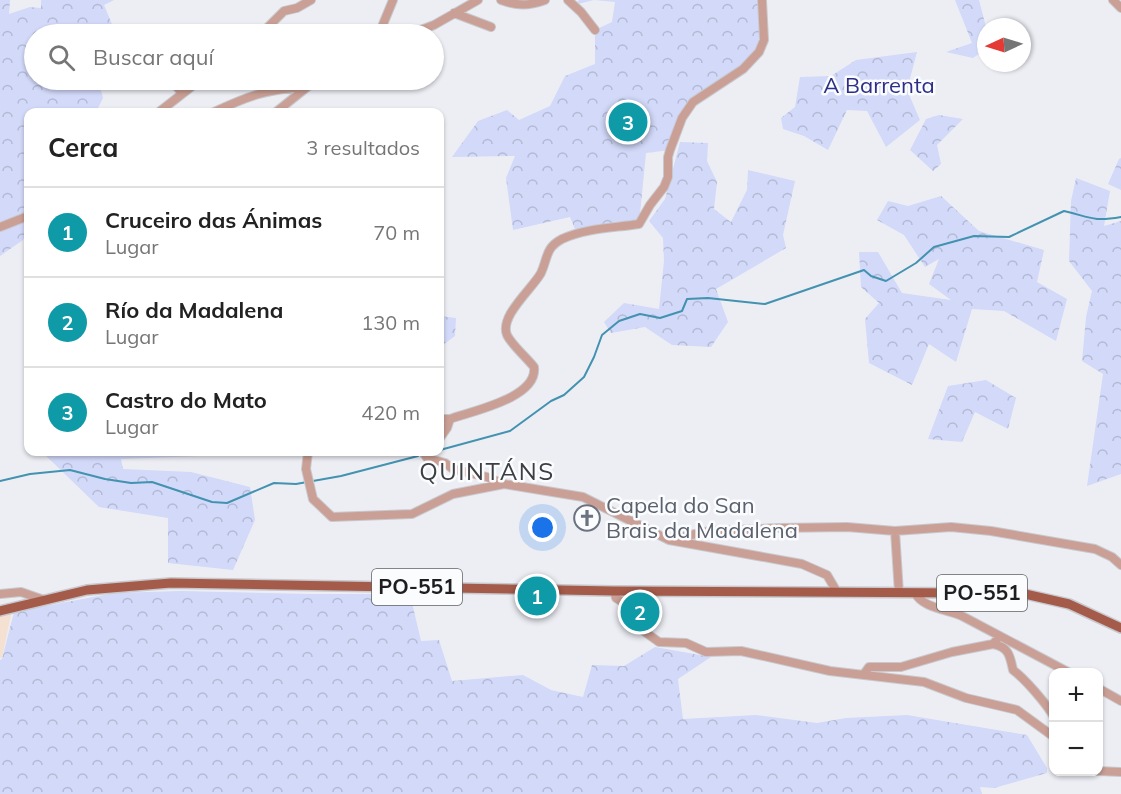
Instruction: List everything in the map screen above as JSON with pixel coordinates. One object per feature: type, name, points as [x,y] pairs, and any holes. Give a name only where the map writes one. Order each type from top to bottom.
[{"type":"main road","name":"PO-551","points":[[0,610],[87,590],[171,583],[614,591],[899,593],[916,596],[1025,594],[1069,604],[1121,628]]},
{"type":"street","points":[[271,24],[284,11],[297,8],[311,0]]},
{"type":"street","points":[[383,24],[393,0]]},
{"type":"street","points":[[436,24],[478,0]]},
{"type":"street","points":[[501,0],[515,5],[528,5],[546,0]]},
{"type":"street","points":[[568,0],[595,30]]},
{"type":"street","points":[[444,419],[450,419],[513,397],[525,388],[532,378],[534,367],[507,335],[506,324],[520,298],[541,273],[548,251],[561,240],[580,233],[639,224],[664,187],[668,177],[670,150],[682,118],[693,102],[743,69],[759,52],[764,39],[762,0]]},
{"type":"street","points":[[1113,0],[1121,8]]},
{"type":"street","points":[[454,14],[491,27]]},
{"type":"street","points":[[164,108],[186,90]]},
{"type":"street","points":[[222,108],[249,96],[274,90]]},
{"type":"street","points":[[281,108],[302,90]]},
{"type":"street","points":[[0,227],[24,218]]},
{"type":"street","points":[[444,432],[450,419]]},
{"type":"street","points":[[308,456],[306,469],[313,499],[332,518],[412,514],[453,494],[504,484]]},
{"type":"street","points":[[425,456],[445,463],[453,469],[487,477],[504,484],[583,497],[669,540],[802,564],[827,576],[837,592]]},
{"type":"street","points":[[669,540],[710,531],[847,527],[895,531],[951,527],[991,531],[1095,549],[1112,557],[1121,565]]},
{"type":"street","points":[[895,531],[899,593]]},
{"type":"street","points":[[614,591],[616,598],[629,606],[638,627],[659,642],[686,643],[706,652],[741,651],[830,670],[924,682],[966,698],[1017,710],[1049,734]]},
{"type":"street","points":[[0,594],[21,592],[44,600]]},
{"type":"street","points":[[930,595],[937,607]]},
{"type":"street","points":[[916,596],[928,605],[963,616],[1060,668]]},
{"type":"street","points":[[993,644],[999,637]]},
{"type":"street","points":[[864,674],[868,667],[901,667],[952,652],[993,644],[1002,646],[1009,652],[1013,670],[1024,678],[1026,684],[1049,710]]},
{"type":"street","points":[[1103,691],[1121,701]]},
{"type":"street","points":[[1103,771],[1121,772]]},
{"type":"shaded area","points":[[12,610],[2,658],[0,658],[0,613]]},
{"type":"green space","points":[[0,0],[10,0],[9,14],[30,7],[41,8],[41,0],[114,0],[104,5],[112,24],[24,24],[24,90],[101,90],[103,98],[98,108],[24,108],[24,238],[0,256]]},
{"type":"green space","points":[[579,0],[594,0],[574,5]]},
{"type":"green space","points":[[594,0],[762,0],[764,40],[752,62],[693,102],[670,150],[646,153],[639,224],[577,234],[570,217],[513,230],[506,178],[515,156],[452,157],[478,121],[507,110],[519,120],[550,106],[565,76],[595,64],[595,30],[612,22],[615,2]]},
{"type":"green space","points":[[955,0],[979,0],[984,18],[977,18],[977,55],[973,58],[946,52],[972,43]]},
{"type":"green space","name":"A Barrenta","points":[[917,52],[907,90],[920,120],[886,147],[867,111],[847,110],[828,150],[804,136],[783,129],[781,118],[795,107],[800,77],[831,76],[856,60]]},
{"type":"green space","points":[[939,115],[963,119],[937,145],[941,164],[933,171],[910,150],[926,119]]},
{"type":"green space","points":[[680,142],[708,143],[707,161],[717,182],[714,209],[731,222],[747,190],[748,170],[795,181],[783,235],[786,248],[716,289],[728,322],[711,347],[672,345],[645,327],[611,333],[604,322],[624,303],[659,309],[664,261],[663,238],[649,221],[665,199]]},
{"type":"green space","points":[[1121,158],[1121,190],[1108,184]]},
{"type":"green space","points":[[1076,178],[1110,191],[1104,226],[1121,221],[1121,474],[1087,486],[1103,374],[1082,361],[1086,317],[1092,291],[1069,261],[1071,201]]},
{"type":"green space","points":[[941,196],[979,231],[1044,250],[1037,282],[1067,299],[1056,341],[1004,311],[972,309],[956,362],[929,344],[912,385],[869,363],[865,319],[879,303],[861,287],[859,252],[878,252],[902,293],[951,300],[929,284],[939,259],[925,267],[904,235],[877,220],[888,201],[908,206]]},
{"type":"green space","points":[[444,316],[456,318],[455,336],[444,344]]},
{"type":"green space","points":[[986,380],[1016,398],[1008,429],[975,412],[962,442],[928,439],[948,386]]},
{"type":"green space","points":[[46,456],[200,456],[121,459],[123,469],[191,472],[250,487],[255,520],[233,570],[168,563],[168,518],[99,507]]},
{"type":"green space","points":[[181,591],[410,594],[421,641],[439,640],[452,681],[523,675],[551,690],[583,697],[592,665],[624,666],[655,647],[711,657],[678,679],[683,719],[756,715],[817,723],[846,718],[907,715],[1027,735],[1047,768],[1047,773],[994,788],[980,787],[982,794],[0,794],[0,660],[14,612],[114,593]]},
{"type":"waterway","points":[[444,449],[510,431],[551,401],[564,395],[584,377],[602,335],[619,321],[640,314],[660,318],[682,311],[687,299],[708,298],[765,304],[864,270],[871,276],[886,281],[916,263],[934,247],[974,236],[1009,237],[1064,211],[1097,219],[1121,217]]},
{"type":"waterway","points":[[0,481],[30,474],[70,470],[131,483],[152,482],[212,502],[227,503],[274,483],[296,484],[341,476],[418,456]]},
{"type":"place","name":"Castro do Mato","points":[[628,122]]},
{"type":"place","name":"Capela do San Brais da Madalena","points":[[587,518]]},
{"type":"place","name":"Cruceiro das Ánimas","points":[[537,596]]},
{"type":"place","name":"Río da Madalena","points":[[640,612]]},
{"type":"district","name":"QUINTÁNS","points":[[487,472]]}]
